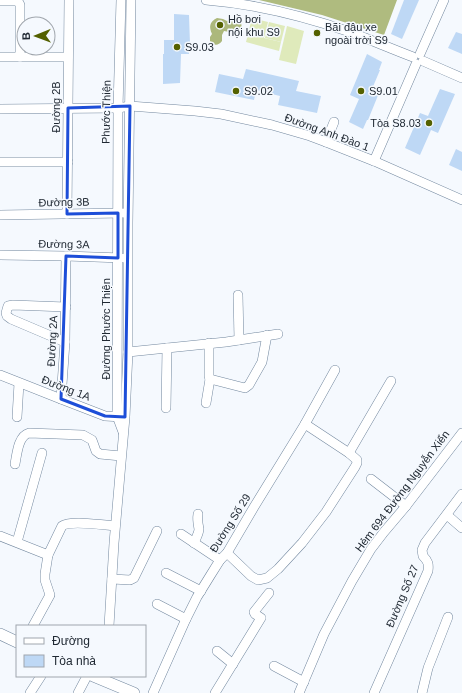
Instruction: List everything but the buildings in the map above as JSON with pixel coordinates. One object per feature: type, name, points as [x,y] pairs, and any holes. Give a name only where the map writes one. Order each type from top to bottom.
[{"type":"main road","points":[[0,634],[16,642]]},
{"type":"main road","points":[[105,678],[131,692]]},
{"type":"street","name":"Đường 2B","points":[[67,214],[69,0]]},
{"type":"street","name":"Phước Thiện","points":[[118,224],[118,108],[121,0]]},
{"type":"street","points":[[128,213],[131,0]]},
{"type":"street","points":[[206,0],[252,6],[309,19],[349,32],[462,78]]},
{"type":"street","points":[[374,162],[444,0]]},
{"type":"street","points":[[0,1],[17,1],[20,5],[20,57]]},
{"type":"street","points":[[0,57],[68,57]]},
{"type":"street","name":"Đường Anh Đào 1","points":[[0,109],[118,108],[130,106],[221,114],[272,125],[310,136],[462,200]]},
{"type":"street","points":[[326,142],[334,122]]},
{"type":"street","points":[[0,162],[68,162]]},
{"type":"street","name":"Đường 3B","points":[[0,214],[128,213]]},
{"type":"street","name":"Đường Phước Thiện","points":[[121,417],[128,352],[128,213]]},
{"type":"street","name":"Đường Phước Thiện","points":[[109,625],[115,526],[124,434],[121,417],[118,224]]},
{"type":"street","name":"Đường 3A","points":[[0,255],[66,256],[118,253],[128,258]]},
{"type":"street","name":"Đường 2A","points":[[61,399],[65,342],[66,256]]},
{"type":"street","points":[[238,295],[239,340]]},
{"type":"street","name":"Đường 2A","points":[[65,342],[11,319],[3,310],[8,306],[13,305],[66,307]]},
{"type":"street","points":[[128,352],[239,340],[278,334]]},
{"type":"street","points":[[210,379],[243,388],[248,387],[262,362],[267,335]]},
{"type":"street","points":[[206,403],[210,379],[209,343]]},
{"type":"street","points":[[166,408],[167,348]]},
{"type":"street","name":"Đường Số 29","points":[[153,693],[186,619],[201,591],[224,557],[335,370]]},
{"type":"street","name":"Đường 1A","points":[[0,375],[105,416],[121,417]]},
{"type":"street","points":[[349,453],[390,381]]},
{"type":"street","points":[[17,417],[19,383]]},
{"type":"street","points":[[181,534],[194,543],[224,557],[258,580],[267,578],[278,569],[302,543],[326,512],[357,463],[357,460],[349,453],[304,424]]},
{"type":"street","points":[[15,464],[21,439],[24,434],[29,433],[83,435],[92,440],[96,452],[100,454],[122,456]]},
{"type":"street","name":"Hẻm 694 Đường Nguyễn Xiển","points":[[299,693],[324,634],[352,580],[371,549],[462,433]]},
{"type":"street","points":[[16,542],[42,453]]},
{"type":"street","points":[[371,479],[406,506]]},
{"type":"street","name":"Đường Số 27","points":[[374,693],[426,576],[428,560],[423,556],[422,550],[425,543],[462,494]]},
{"type":"street","points":[[194,543],[199,528],[197,520],[198,514]]},
{"type":"street","points":[[447,515],[462,528]]},
{"type":"street","points":[[34,625],[50,595],[45,580],[48,555],[62,526],[66,523],[115,526]]},
{"type":"street","points":[[112,579],[130,580],[134,578],[158,531]]},
{"type":"street","points":[[0,536],[48,555]]},
{"type":"street","points":[[166,573],[201,591]]},
{"type":"street","points":[[215,693],[261,618],[254,612],[269,593]]},
{"type":"street","points":[[157,604],[186,619]]},
{"type":"street","points":[[422,693],[428,668],[448,617]]},
{"type":"street","points":[[217,652],[233,664]]},
{"type":"street","points":[[274,666],[304,682]]},
{"type":"street","points":[[30,693],[40,677]]},
{"type":"street","points":[[78,693],[86,677]]},
{"type":"highlighted area","points":[[130,106],[125,417],[105,416],[61,399],[66,256],[118,258],[118,213],[67,214],[68,108]]},
{"type":"shaded area","points":[[259,0],[397,0],[384,35],[322,15]]},
{"type":"shaded area","points":[[217,18],[227,21],[237,19],[242,26],[239,32],[234,34],[224,31],[222,41],[216,45],[210,41],[212,34],[210,27],[212,21]]},
{"type":"shaded area","points":[[252,18],[268,22],[264,38],[281,42],[279,51],[246,42]]},
{"type":"shaded area","points":[[269,22],[285,26],[281,42],[265,38]]},
{"type":"shaded area","points":[[287,26],[304,31],[296,64],[279,60]]},
{"type":"place","name":"Hồ bơi nội khu S9","points":[[220,25]]},
{"type":"place","name":"Bãi đậu xe ngoài trời S9","points":[[317,33]]},
{"type":"place","name":"S9.03","points":[[177,47]]},
{"type":"place","name":"S9.02","points":[[236,91]]},
{"type":"place","name":"S9.01","points":[[361,91]]},
{"type":"place","name":"Tòa S8.03","points":[[429,123]]}]
